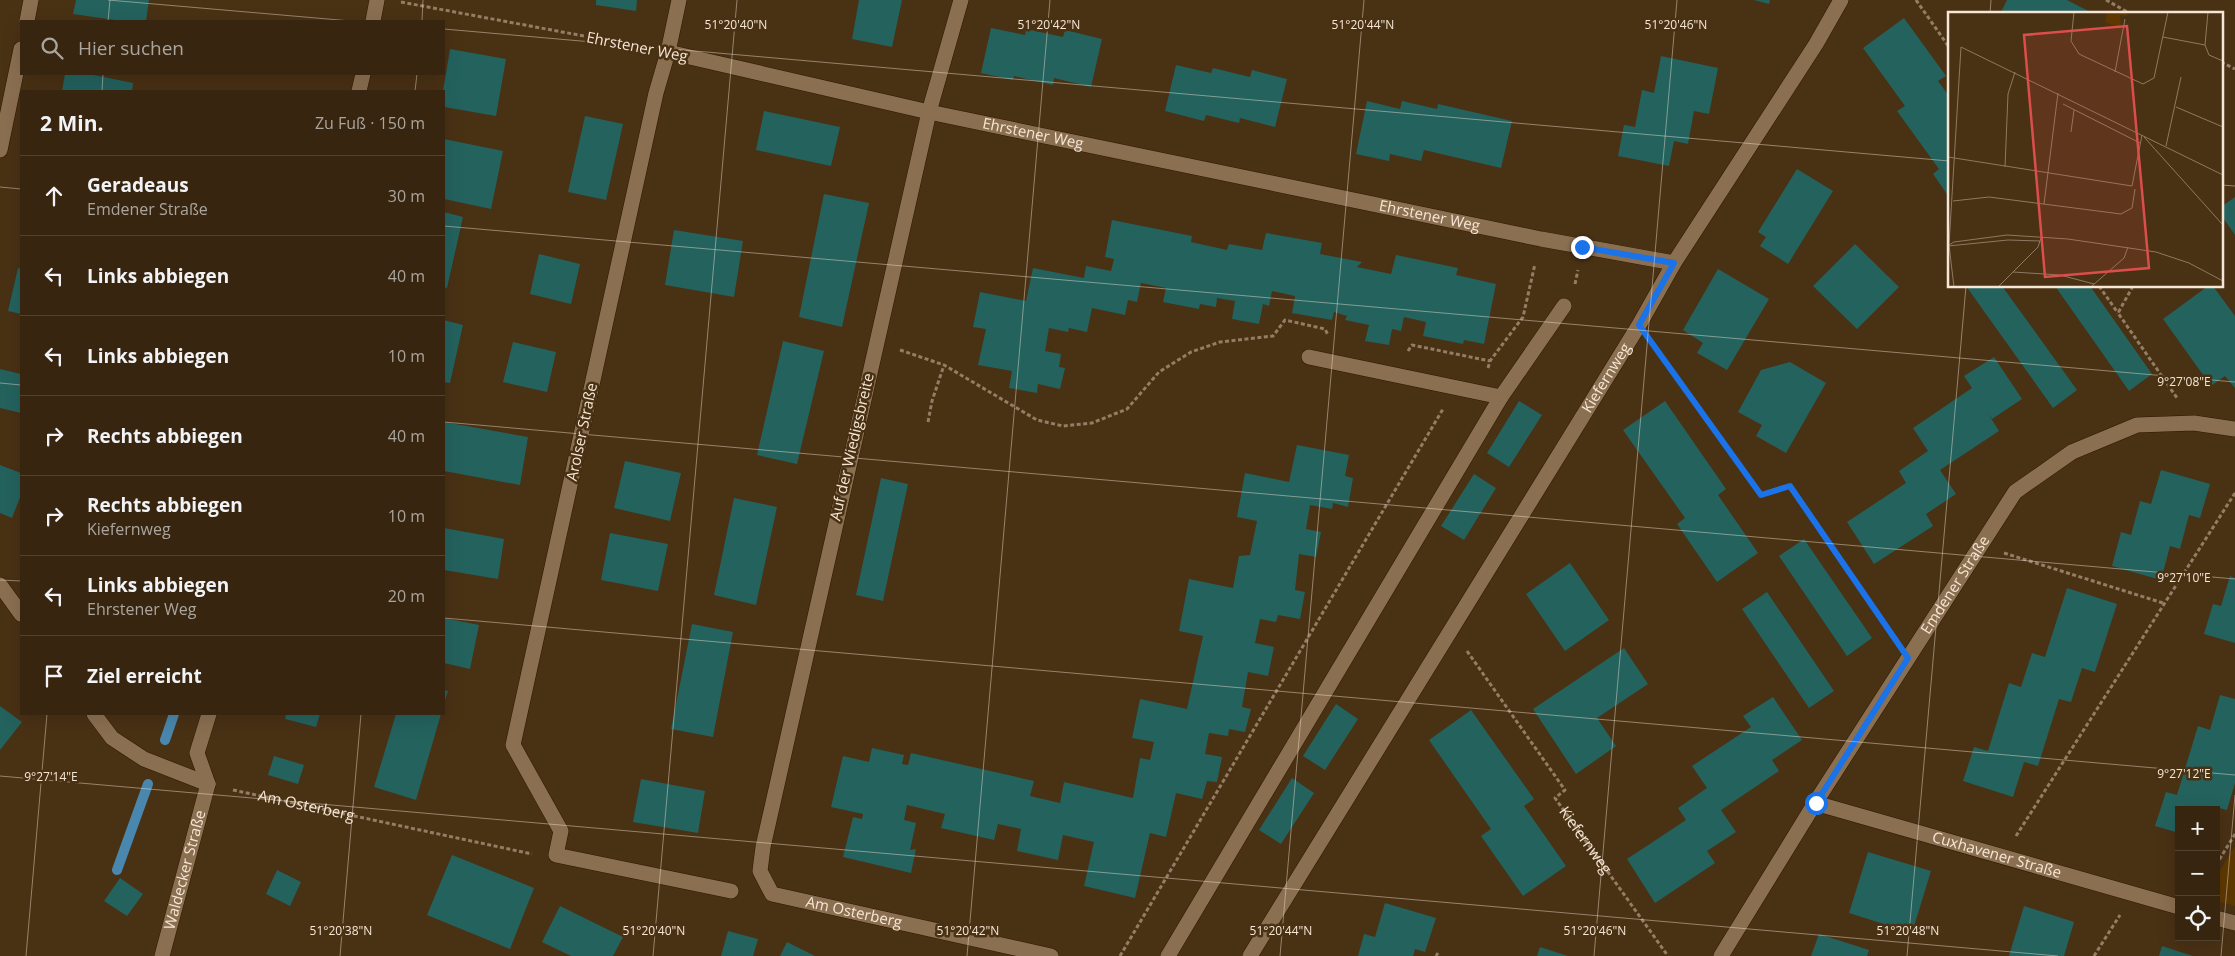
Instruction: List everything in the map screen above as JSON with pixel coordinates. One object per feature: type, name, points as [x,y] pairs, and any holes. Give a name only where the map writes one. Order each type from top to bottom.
[{"type":"street","points":[[27,20],[31,0]]},
{"type":"street","points":[[373,20],[377,0]]},
{"type":"street","name":"Arolser Straße","points":[[679,0],[668,52],[656,93],[514,745],[561,831],[556,855],[731,891]]},
{"type":"street","name":"Auf der Wiedigsbreite","points":[[772,894],[760,871],[763,847],[929,112],[961,0]]},
{"type":"street","name":"Kiefernweg","points":[[1250,956],[1639,325],[1674,263],[1816,44],[1841,0]]},
{"type":"street","name":"Ehrstener Weg","points":[[668,52],[929,112],[1541,239],[1674,263]]},
{"type":"street","points":[[0,150],[20,54]]},
{"type":"street","points":[[359,90],[363,75]]},
{"type":"street","points":[[1168,956],[1501,397],[1564,306]]},
{"type":"street","points":[[1309,356],[1501,397]]},
{"type":"street","name":"Emdener Straße","points":[[1721,956],[1816,803],[2015,492],[2072,452],[2137,425],[2194,423],[2235,429]]},
{"type":"street","points":[[0,586],[20,613]]},
{"type":"street","points":[[95,715],[112,738],[144,759],[208,784]]},
{"type":"street","points":[[208,784],[197,753],[209,715]]},
{"type":"street","name":"Waldecker Straße","points":[[162,956],[208,784]]},
{"type":"street","name":"Cuxhavener Straße","points":[[1816,803],[2003,855],[2175,906]]},
{"type":"street","name":"Am Osterberg","points":[[772,894],[1051,956]]},
{"type":"street","points":[[2220,919],[2235,923]]},
{"type":"path","name":"Ehrstener Weg","points":[[393,0],[668,52]]},
{"type":"path","points":[[1916,0],[1948,45]]},
{"type":"path","points":[[2106,0],[2127,12]]},
{"type":"path","points":[[2222,63],[2235,70]]},
{"type":"path","points":[[1482,393],[1490,361],[1523,317],[1541,239]]},
{"type":"path","points":[[1564,306],[1574,291],[1582,247]]},
{"type":"path","points":[[2100,288],[2194,423]]},
{"type":"path","points":[[2118,313],[2132,288]]},
{"type":"path","points":[[876,342],[944,365],[1037,420],[1063,426],[1092,423],[1127,410],[1159,372],[1191,352],[1220,342],[1273,336],[1286,320],[1325,329],[1330,338]]},
{"type":"path","points":[[1639,325],[1761,495],[1790,486],[1908,658]]},
{"type":"path","points":[[1406,355],[1412,345],[1490,361]]},
{"type":"path","points":[[928,422],[932,401],[944,365]]},
{"type":"path","points":[[1120,956],[1456,387]]},
{"type":"path","points":[[2003,855],[2235,493]]},
{"type":"path","points":[[1980,546],[2163,603]]},
{"type":"path","name":"Kiefernweg","points":[[1451,628],[1565,790],[1555,798],[1668,956]]},
{"type":"path","name":"Am Osterberg","points":[[208,784],[538,855]]},
{"type":"path","points":[[2220,858],[2235,834]]},
{"type":"path","points":[[2094,956],[2134,894]]},
{"type":"shaded area","points":[[2235,846],[2235,906],[2220,902],[2220,870]]},
{"type":"building","points":[[76,0],[149,0],[146,20],[115,20],[73,14]]},
{"type":"building","points":[[596,0],[637,0],[636,11],[596,5]]},
{"type":"building","points":[[859,0],[902,0],[892,47],[852,39]]},
{"type":"building","points":[[1754,0],[1770,0],[1769,4]]},
{"type":"building","points":[[2007,0],[2067,0],[2090,12],[2001,12]]},
{"type":"building","points":[[1904,18],[1946,76],[1938,81],[1948,95],[1948,196],[1933,174],[1939,169],[1897,111],[1905,106],[1863,48]]},
{"type":"building","points":[[991,28],[1025,35],[1026,29],[1063,37],[1065,30],[1102,39],[1091,87],[1054,78],[1053,85],[1014,76],[1013,80],[981,73]]},
{"type":"building","points":[[450,49],[506,59],[496,116],[445,107],[445,90],[443,90]]},
{"type":"building","points":[[1661,56],[1718,68],[1709,114],[1694,111],[1688,144],[1674,141],[1669,166],[1618,156],[1624,125],[1635,127],[1642,90],[1654,93]]},
{"type":"building","points":[[1176,65],[1211,73],[1213,68],[1250,77],[1252,70],[1287,79],[1275,127],[1240,118],[1239,123],[1206,115],[1204,121],[1165,111]]},
{"type":"building","points":[[65,75],[94,75],[133,83],[132,90],[62,90]]},
{"type":"building","points":[[1367,101],[1400,109],[1402,101],[1437,109],[1438,104],[1512,121],[1501,168],[1424,150],[1421,161],[1390,154],[1389,161],[1356,154]]},
{"type":"building","points":[[764,111],[840,127],[831,166],[756,150]]},
{"type":"building","points":[[585,116],[623,124],[606,200],[568,192]]},
{"type":"building","points":[[445,139],[503,151],[491,209],[445,199]]},
{"type":"building","points":[[1797,169],[1833,191],[1788,264],[1760,246],[1766,237],[1758,232]]},
{"type":"building","points":[[824,194],[869,203],[842,327],[799,317]]},
{"type":"building","points":[[2235,197],[2235,235],[2222,216],[2222,206]]},
{"type":"building","points":[[445,212],[463,217],[447,288],[445,287]]},
{"type":"building","points":[[1112,220],[1192,236],[1191,242],[1227,250],[1229,244],[1262,250],[1266,233],[1322,243],[1320,254],[1362,262],[1357,267],[1391,274],[1396,255],[1458,268],[1456,275],[1496,284],[1484,344],[1464,340],[1463,344],[1423,336],[1426,322],[1404,317],[1401,331],[1392,329],[1389,345],[1365,341],[1369,325],[1345,320],[1347,316],[1334,312],[1332,320],[1292,313],[1295,296],[1272,291],[1269,306],[1263,304],[1259,324],[1232,319],[1235,301],[1217,298],[1216,307],[1200,304],[1199,309],[1163,302],[1166,288],[1141,283],[1137,302],[1128,300],[1125,315],[1092,308],[1087,332],[1069,328],[1068,332],[1049,328],[1045,351],[1061,354],[1059,367],[1065,368],[1060,389],[1038,384],[1037,393],[1009,388],[1012,371],[978,365],[986,329],[973,327],[980,292],[1026,301],[1033,268],[1084,278],[1086,266],[1111,271],[1114,259],[1105,257]]},
{"type":"building","points":[[674,230],[743,241],[734,297],[665,285]]},
{"type":"building","points":[[1855,244],[1899,287],[1857,329],[1813,286]]},
{"type":"building","points":[[539,254],[580,264],[571,304],[530,294]]},
{"type":"building","points":[[18,268],[20,269],[20,314],[8,311]]},
{"type":"building","points":[[1718,269],[1769,299],[1727,370],[1697,353],[1703,343],[1683,330]]},
{"type":"building","points":[[1967,288],[2003,288],[2077,390],[2053,408]]},
{"type":"building","points":[[2056,288],[2091,288],[2152,374],[2129,391]]},
{"type":"building","points":[[2205,288],[2214,288],[2235,316],[2235,388],[2225,376],[2211,386],[2163,319]]},
{"type":"building","points":[[445,320],[463,325],[450,383],[445,382]]},
{"type":"building","points":[[783,341],[824,351],[797,464],[757,455]]},
{"type":"building","points":[[513,342],[556,352],[547,392],[503,382]]},
{"type":"building","points":[[1994,357],[2022,399],[1992,419],[1987,412],[1999,431],[1940,470],[1956,494],[1926,514],[1933,526],[1874,564],[1847,522],[1906,483],[1899,471],[1928,451],[1913,428],[1972,388],[1964,376]]},
{"type":"building","points":[[1790,362],[1826,383],[1786,453],[1756,436],[1762,425],[1738,412],[1761,370]]},
{"type":"building","points":[[0,369],[20,374],[20,413],[0,408]]},
{"type":"building","points":[[1519,401],[1542,415],[1509,467],[1487,453]]},
{"type":"building","points":[[1665,401],[1726,489],[1718,495],[1758,553],[1717,582],[1677,524],[1685,518],[1623,430]]},
{"type":"building","points":[[445,422],[528,437],[520,485],[445,471]]},
{"type":"building","points":[[1297,445],[1349,455],[1345,476],[1353,478],[1348,507],[1333,503],[1332,509],[1310,505],[1306,529],[1321,532],[1316,557],[1299,554],[1295,590],[1305,592],[1300,619],[1278,615],[1276,622],[1260,619],[1255,643],[1274,647],[1268,676],[1248,672],[1242,707],[1251,709],[1245,732],[1229,729],[1228,736],[1209,733],[1205,754],[1222,757],[1217,782],[1207,781],[1202,799],[1176,793],[1166,837],[1150,833],[1135,898],[1084,886],[1094,842],[1063,835],[1058,860],[1017,851],[1021,829],[998,824],[994,840],[941,828],[945,814],[907,805],[904,820],[916,823],[910,850],[916,849],[911,873],[843,857],[853,817],[862,819],[863,814],[831,807],[843,756],[869,762],[872,748],[904,755],[902,764],[908,765],[911,753],[1034,781],[1030,796],[1060,803],[1064,782],[1133,798],[1140,758],[1150,760],[1154,742],[1132,738],[1140,699],[1187,709],[1203,636],[1179,631],[1189,579],[1233,588],[1239,556],[1250,555],[1257,521],[1237,517],[1245,473],[1289,482]]},
{"type":"building","points":[[625,461],[681,473],[670,521],[614,508]]},
{"type":"building","points":[[0,465],[20,473],[20,498],[12,518],[0,513]]},
{"type":"building","points":[[2161,470],[2210,484],[2200,518],[2189,515],[2180,549],[2170,546],[2161,580],[2112,566],[2121,532],[2131,535],[2140,501],[2151,504]]},
{"type":"building","points":[[1474,474],[1496,488],[1464,540],[1441,526]]},
{"type":"building","points":[[881,478],[908,484],[883,601],[856,595]]},
{"type":"building","points":[[734,498],[777,507],[756,605],[714,595]]},
{"type":"building","points":[[445,528],[504,539],[498,579],[445,570]]},
{"type":"building","points":[[610,533],[668,544],[658,591],[601,580]]},
{"type":"building","points":[[1804,539],[1872,638],[1847,656],[1779,556]]},
{"type":"building","points":[[1570,563],[1609,620],[1565,651],[1526,594]]},
{"type":"building","points":[[2230,576],[2235,578],[2235,643],[2204,634],[2213,604],[2221,606]]},
{"type":"building","points":[[2067,588],[2117,604],[2095,672],[2082,668],[2071,702],[2059,699],[2038,766],[2024,762],[2013,797],[1963,781],[1974,747],[1988,751],[2009,683],[2021,687],[2032,653],[2045,657]]},
{"type":"building","points":[[1767,592],[1834,691],[1809,708],[1742,609]]},
{"type":"building","points":[[445,618],[479,625],[470,669],[445,663]]},
{"type":"building","points":[[692,624],[733,632],[713,737],[671,729]]},
{"type":"building","points":[[1624,648],[1648,684],[1597,718],[1616,746],[1576,774],[1533,709]]},
{"type":"building","points":[[2220,695],[2235,699],[2235,783],[2227,810],[2220,808],[2220,806],[2175,806],[2175,832],[2155,826],[2166,792],[2177,795],[2198,726],[2210,730]]},
{"type":"building","points":[[1773,697],[1802,740],[1772,760],[1779,771],[1721,810],[1736,832],[1707,851],[1715,863],[1655,903],[1627,859],[1686,820],[1678,808],[1707,788],[1692,766],[1751,727],[1743,716]]},
{"type":"building","points":[[1336,704],[1358,719],[1325,770],[1303,756]]},
{"type":"building","points":[[0,706],[22,722],[0,750]]},
{"type":"building","points":[[1471,710],[1534,799],[1524,806],[1566,866],[1523,896],[1481,836],[1491,829],[1429,740]]},
{"type":"building","points":[[286,715],[320,715],[316,727],[285,719]]},
{"type":"building","points":[[396,715],[441,715],[416,800],[374,787]]},
{"type":"building","points":[[274,756],[304,765],[298,784],[268,775]]},
{"type":"building","points":[[1292,778],[1314,793],[1281,844],[1259,830]]},
{"type":"building","points":[[641,779],[705,791],[698,833],[633,822]]},
{"type":"building","points":[[1868,852],[1931,871],[1912,933],[1849,913]]},
{"type":"building","points":[[452,855],[534,888],[510,949],[427,915]]},
{"type":"building","points":[[277,870],[301,882],[290,906],[266,894]]},
{"type":"building","points":[[120,878],[143,894],[127,916],[104,901]]},
{"type":"building","points":[[1385,903],[1436,918],[1425,952],[1415,949],[1413,956],[1358,956],[1364,934],[1375,937]]},
{"type":"building","points":[[560,906],[623,937],[613,956],[571,956],[542,942]]},
{"type":"building","points":[[2024,906],[2074,922],[2064,956],[2009,956]]},
{"type":"building","points":[[728,931],[758,939],[753,956],[721,956]]},
{"type":"building","points":[[1819,934],[1869,950],[1867,956],[1811,956]]},
{"type":"building","points":[[787,942],[815,956],[780,956]]},
{"type":"building","points":[[2162,946],[2193,956],[2159,956]]},
{"type":"building","points":[[1540,947],[1568,956],[1537,956]]},
{"type":"waterway","points":[[165,740],[174,715]]},
{"type":"waterway","points":[[117,870],[148,784]]},
{"type":"route","points":[[1582,247],[1674,263],[1639,325],[1761,495],[1790,486],[1908,658],[1816,803]]}]
